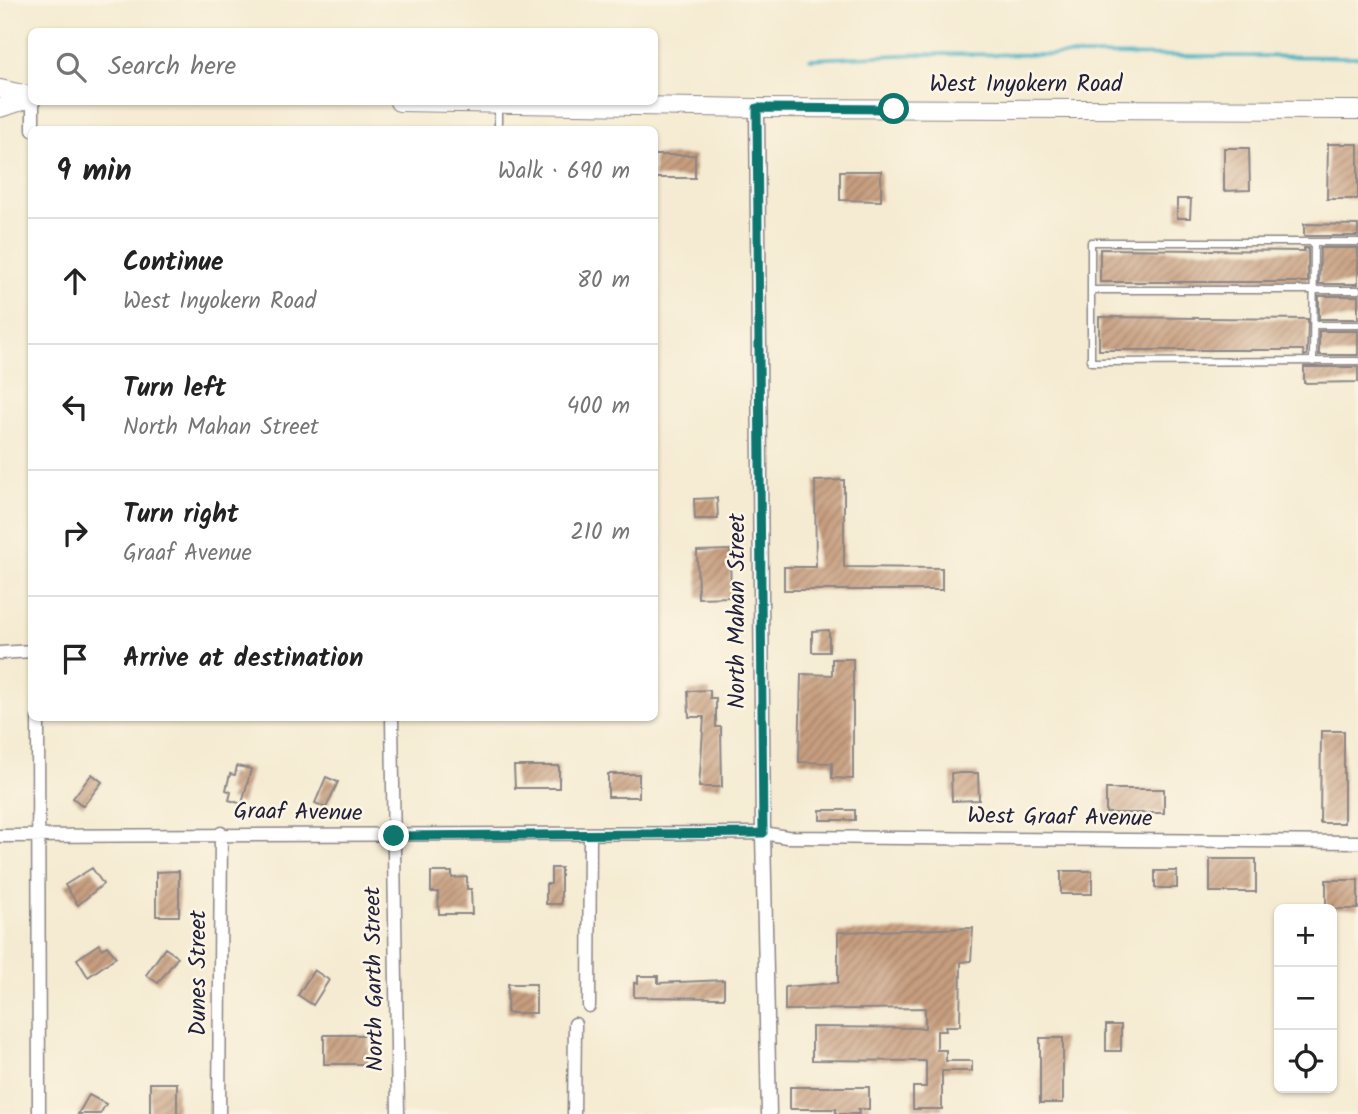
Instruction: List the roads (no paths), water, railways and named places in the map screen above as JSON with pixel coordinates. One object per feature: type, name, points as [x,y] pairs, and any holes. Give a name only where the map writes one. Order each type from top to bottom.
[{"type":"main road","points":[[0,89],[28,97]]},
{"type":"main road","points":[[0,108],[28,99]]},
{"type":"main road","name":"West Inyokern Road","points":[[563,105],[1358,110]]},
{"type":"street","points":[[32,105],[33,126]]},
{"type":"street","name":"North Mahan Street","points":[[757,108],[763,833],[769,1114]]},
{"type":"street","points":[[0,653],[28,651]]},
{"type":"street","points":[[38,721],[39,1114]]},
{"type":"street","name":"North Garth Street","points":[[391,721],[398,1114]]},
{"type":"street","name":"Graaf Avenue","points":[[0,836],[221,833],[394,836],[763,833]]},
{"type":"street","name":"Dunes Street","points":[[219,1114],[221,833]]},
{"type":"street","name":"West Graaf Avenue","points":[[763,833],[787,837],[1358,842]]},
{"type":"street","points":[[589,1006],[590,834]]},
{"type":"street","points":[[574,1114],[575,1024]]},
{"type":"lane","points":[[498,105],[498,126]]},
{"type":"lane","points":[[1358,242],[1091,242],[1091,362],[1358,361]]},
{"type":"lane","points":[[1313,362],[1314,242]]},
{"type":"lane","points":[[1092,290],[1358,290]]},
{"type":"lane","points":[[1314,325],[1358,325]]},
{"type":"waterway","points":[[810,59],[922,54],[1358,57]]}]
